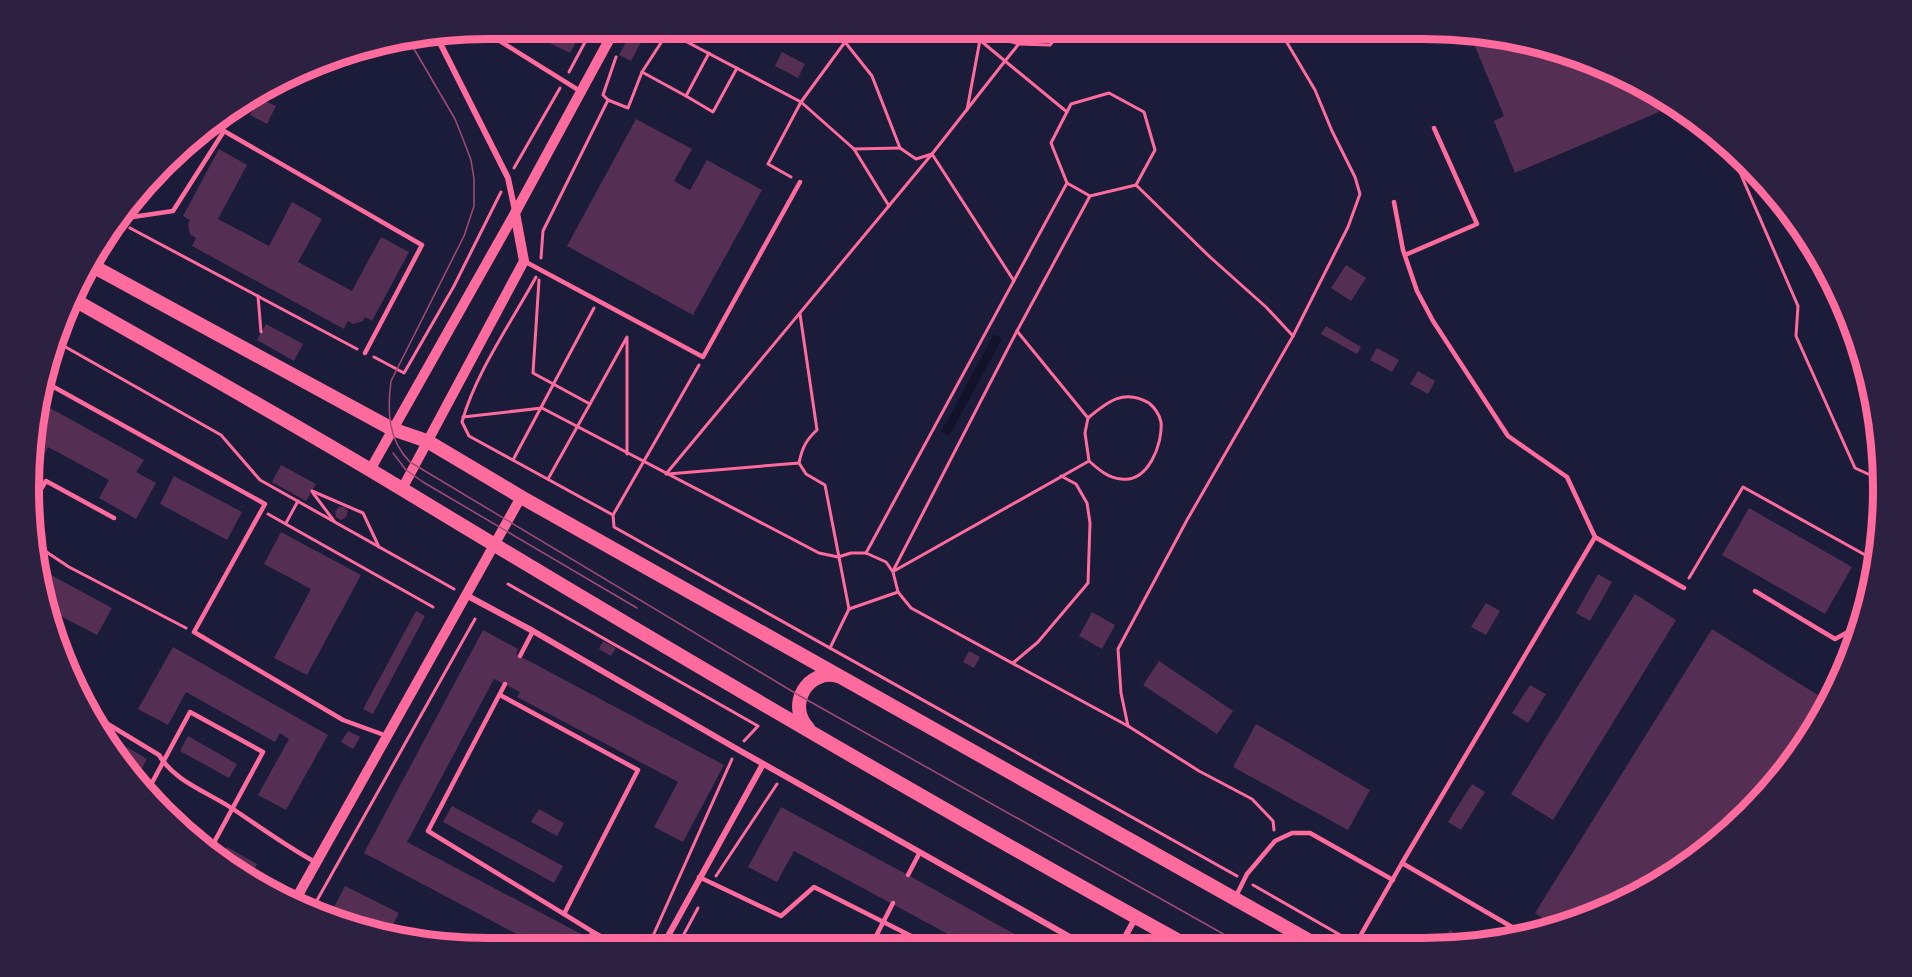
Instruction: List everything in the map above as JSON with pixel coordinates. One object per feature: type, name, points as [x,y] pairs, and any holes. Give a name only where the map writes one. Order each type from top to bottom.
[{"type":"main road","points":[[97,268],[393,430],[427,441],[521,497],[1305,938]]},
{"type":"main road","points":[[79,303],[370,470],[494,546],[813,732],[1174,938]]},
{"type":"main road","points":[[813,732],[800,716],[798,704],[805,686],[813,679],[823,675],[843,678]]},
{"type":"street","points":[[370,470],[515,213],[609,39]]},
{"type":"street","points":[[402,489],[524,261],[508,178],[440,42]]},
{"type":"street","points":[[298,896],[521,497]]},
{"type":"street","points":[[466,595],[1072,938]]},
{"type":"street","points":[[667,938],[763,764]]},
{"type":"street","points":[[1124,938],[1136,917]]},
{"type":"lane","points":[[496,39],[580,91]]},
{"type":"lane","points":[[1405,255],[1477,224],[1434,128]]},
{"type":"lane","points":[[130,217],[173,211],[224,130],[422,245],[365,353]]},
{"type":"lane","points":[[524,261],[704,357],[800,182]]},
{"type":"lane","points":[[1394,202],[1405,255],[1417,291],[1433,321],[1508,435],[1567,477],[1595,537],[1684,588]]},
{"type":"lane","points":[[51,386],[265,504],[194,632],[344,720],[387,736]]},
{"type":"lane","points":[[39,492],[46,481],[114,518]]},
{"type":"lane","points":[[1359,938],[1595,537]]},
{"type":"lane","points":[[1755,591],[1835,639],[1850,631]]},
{"type":"lane","points":[[520,656],[533,631]]},
{"type":"lane","points":[[505,684],[428,831],[604,938]]},
{"type":"lane","points":[[500,694],[638,770],[564,914]]},
{"type":"lane","points":[[151,785],[190,711],[263,752],[213,844]]},
{"type":"lane","points":[[105,722],[159,755],[163,762],[186,782],[232,808],[280,842],[316,862]]},
{"type":"lane","points":[[1234,898],[1244,880],[1275,841],[1292,833],[1310,833],[1393,880]]},
{"type":"lane","points":[[908,875],[920,852]]},
{"type":"lane","points":[[1402,863],[1514,928]]},
{"type":"lane","points":[[699,877],[782,916],[814,887],[916,938]]},
{"type":"lane","points":[[875,938],[893,903]]},
{"type":"lane","points":[[589,938],[593,932]]},
{"type":"lane","points":[[1060,938],[1063,933]]},
{"type":"path","points":[[127,227],[404,374],[454,286],[508,178],[587,39]]},
{"type":"path","points":[[618,53],[603,95],[608,100],[628,108],[642,72],[664,39]]},
{"type":"path","points":[[682,39],[801,102],[854,149],[889,206]]},
{"type":"path","points":[[840,39],[872,76],[900,148],[915,159],[932,154]]},
{"type":"path","points":[[800,182],[768,164],[801,102],[845,39]]},
{"type":"path","points":[[977,39],[1067,112]]},
{"type":"path","points":[[1001,39],[1019,44],[1050,45],[1055,39]]},
{"type":"path","points":[[666,474],[932,154],[1023,39]]},
{"type":"path","points":[[1128,726],[1121,693],[1118,649],[1187,520],[1293,336],[1348,227],[1360,194],[1355,177],[1332,131],[1319,98],[1286,39]]},
{"type":"path","points":[[967,111],[981,41]]},
{"type":"path","points":[[686,96],[709,53]]},
{"type":"path","points":[[642,72],[713,112],[736,68]]},
{"type":"path","points":[[1109,93],[1144,112],[1155,150],[1136,185],[1090,196],[1067,183],[1051,143],[1071,104],[1109,93]]},
{"type":"path","points":[[590,404],[532,373],[543,231],[608,100]]},
{"type":"path","points":[[854,149],[900,148]]},
{"type":"path","points":[[932,154],[1014,281]]},
{"type":"path","points":[[1738,168],[1797,306],[1796,336],[1855,468],[1873,476]]},
{"type":"path","points":[[866,553],[1067,183]]},
{"type":"path","points":[[1136,185],[1210,257],[1266,307],[1293,336]]},
{"type":"path","points":[[893,572],[1017,331],[1090,196]]},
{"type":"path","points":[[540,270],[465,407],[462,422],[469,436],[613,515]]},
{"type":"path","points":[[258,296],[261,332]]},
{"type":"path","points":[[513,460],[598,302]]},
{"type":"path","points":[[800,313],[817,430],[801,449],[799,463],[806,474],[825,485],[849,609],[830,648]]},
{"type":"path","points":[[1017,331],[1088,418]]},
{"type":"path","points":[[548,479],[627,337],[627,454]]},
{"type":"path","points":[[63,344],[221,435],[260,480],[466,595]]},
{"type":"path","points":[[704,357],[642,461],[613,515],[614,527],[1346,938]]},
{"type":"path","points":[[1119,397],[1138,397],[1153,406],[1161,420],[1159,444],[1150,464],[1137,477],[1122,480],[1102,472],[1089,461],[1085,433],[1088,418],[1104,404],[1119,397]]},
{"type":"path","points":[[463,417],[542,408],[819,553],[838,557],[851,553],[866,553],[886,562],[893,572],[898,592],[911,608],[1128,726],[1199,771],[1252,799],[1273,821],[1275,841]]},
{"type":"path","points":[[893,572],[1089,461]]},
{"type":"path","points":[[666,474],[799,463]]},
{"type":"path","points":[[1012,664],[1038,642],[1088,584],[1090,522],[1087,503],[1076,484],[1061,476]]},
{"type":"path","points":[[1684,588],[1743,487],[1867,557]]},
{"type":"path","points":[[335,523],[312,491],[363,513],[380,548]]},
{"type":"path","points":[[286,524],[298,501]]},
{"type":"path","points":[[44,550],[69,567],[194,632]]},
{"type":"path","points":[[508,584],[758,726],[737,749],[652,938]]},
{"type":"path","points":[[849,609],[898,592]]},
{"type":"path","points":[[315,904],[475,620]]},
{"type":"path","points":[[682,938],[711,884],[783,775]]},
{"type":"shaded area","points":[[994,334],[1002,339],[949,436],[941,432]]},
{"type":"building","points":[[541,39],[578,39],[570,53]]},
{"type":"building","points":[[628,39],[642,39],[631,61],[619,55]]},
{"type":"building","points":[[1473,42],[1540,54],[1596,73],[1648,99],[1655,104],[1659,112],[1515,173],[1494,121],[1504,116]]},
{"type":"building","points":[[782,52],[805,64],[798,78],[775,66]]},
{"type":"building","points":[[263,100],[276,106],[267,124],[250,115],[256,104]]},
{"type":"building","points":[[636,119],[692,149],[674,181],[690,190],[707,160],[762,190],[693,315],[567,246]]},
{"type":"building","points":[[219,149],[247,165],[218,219],[269,246],[292,202],[322,219],[298,262],[352,291],[381,237],[409,252],[372,321],[365,317],[363,321],[353,324],[348,321],[344,329],[192,246],[196,238],[190,234],[188,225],[190,220],[183,216]]},
{"type":"building","points":[[1346,265],[1366,278],[1351,301],[1331,288]]},
{"type":"building","points":[[266,324],[303,344],[294,361],[257,340]]},
{"type":"building","points":[[1326,326],[1361,347],[1357,354],[1321,334]]},
{"type":"building","points":[[1377,348],[1399,360],[1392,372],[1370,360]]},
{"type":"building","points":[[1418,371],[1435,381],[1428,394],[1410,384]]},
{"type":"building","points":[[50,408],[144,460],[136,472],[156,483],[136,519],[99,498],[109,480],[48,447],[40,461],[45,416]]},
{"type":"building","points":[[281,465],[316,484],[306,501],[272,482]]},
{"type":"building","points":[[174,476],[242,512],[227,540],[160,504]]},
{"type":"building","points":[[339,507],[344,507],[348,511],[346,517],[341,520],[336,517],[335,511]]},
{"type":"building","points":[[1749,508],[1852,567],[1825,614],[1722,555]]},
{"type":"building","points":[[281,532],[361,575],[307,675],[274,658],[311,589],[264,564]]},
{"type":"building","points":[[48,573],[112,608],[97,635],[57,614]]},
{"type":"building","points":[[1598,574],[1612,582],[1590,621],[1576,613]]},
{"type":"building","points":[[1635,594],[1676,620],[1553,820],[1511,794]]},
{"type":"building","points":[[1486,603],[1500,611],[1486,635],[1471,627]]},
{"type":"building","points":[[416,611],[425,616],[373,714],[363,709]]},
{"type":"building","points":[[1092,612],[1115,625],[1102,649],[1079,636]]},
{"type":"building","points":[[1712,629],[1821,697],[1797,738],[1761,785],[1720,826],[1697,845],[1648,878],[1596,904],[1547,921],[1535,913]]},
{"type":"building","points":[[483,630],[518,649],[516,654],[724,765],[683,842],[654,827],[678,782],[517,697],[520,692],[494,679],[407,842],[583,935],[582,938],[524,938],[364,853]]},
{"type":"building","points":[[603,641],[616,648],[611,656],[599,649]]},
{"type":"building","points":[[173,647],[328,735],[286,810],[258,795],[289,739],[280,733],[275,742],[186,692],[168,725],[138,709]]},
{"type":"building","points":[[969,651],[980,657],[974,668],[963,662]]},
{"type":"building","points":[[1159,661],[1233,711],[1217,734],[1143,685]]},
{"type":"building","points":[[1530,685],[1546,694],[1528,723],[1512,713]]},
{"type":"building","points":[[1256,724],[1370,790],[1348,830],[1233,767]]},
{"type":"building","points":[[348,731],[360,737],[353,749],[341,742]]},
{"type":"building","points":[[188,736],[237,764],[229,778],[180,751]]},
{"type":"building","points":[[119,744],[147,759],[140,772],[132,762]]},
{"type":"building","points":[[1472,784],[1485,792],[1461,830],[1448,822]]},
{"type":"building","points":[[452,806],[563,866],[554,883],[443,822]]},
{"type":"building","points":[[781,807],[1022,938],[955,938],[794,851],[777,882],[748,867]]},
{"type":"building","points":[[539,809],[564,823],[557,836],[531,822]]},
{"type":"building","points":[[227,847],[257,864],[253,871],[239,862],[224,852]]},
{"type":"building","points":[[345,886],[399,913],[392,927],[333,910]]},
{"type":"building","points":[[1450,930],[1460,936],[1453,937],[1446,937]]},
{"type":"tram line","points":[[412,46],[455,119],[471,160],[474,206],[464,236],[391,381],[389,414],[393,435],[410,462],[800,696],[1231,938]]},
{"type":"tram line","points":[[393,453],[406,470],[423,482],[637,608]]}]
